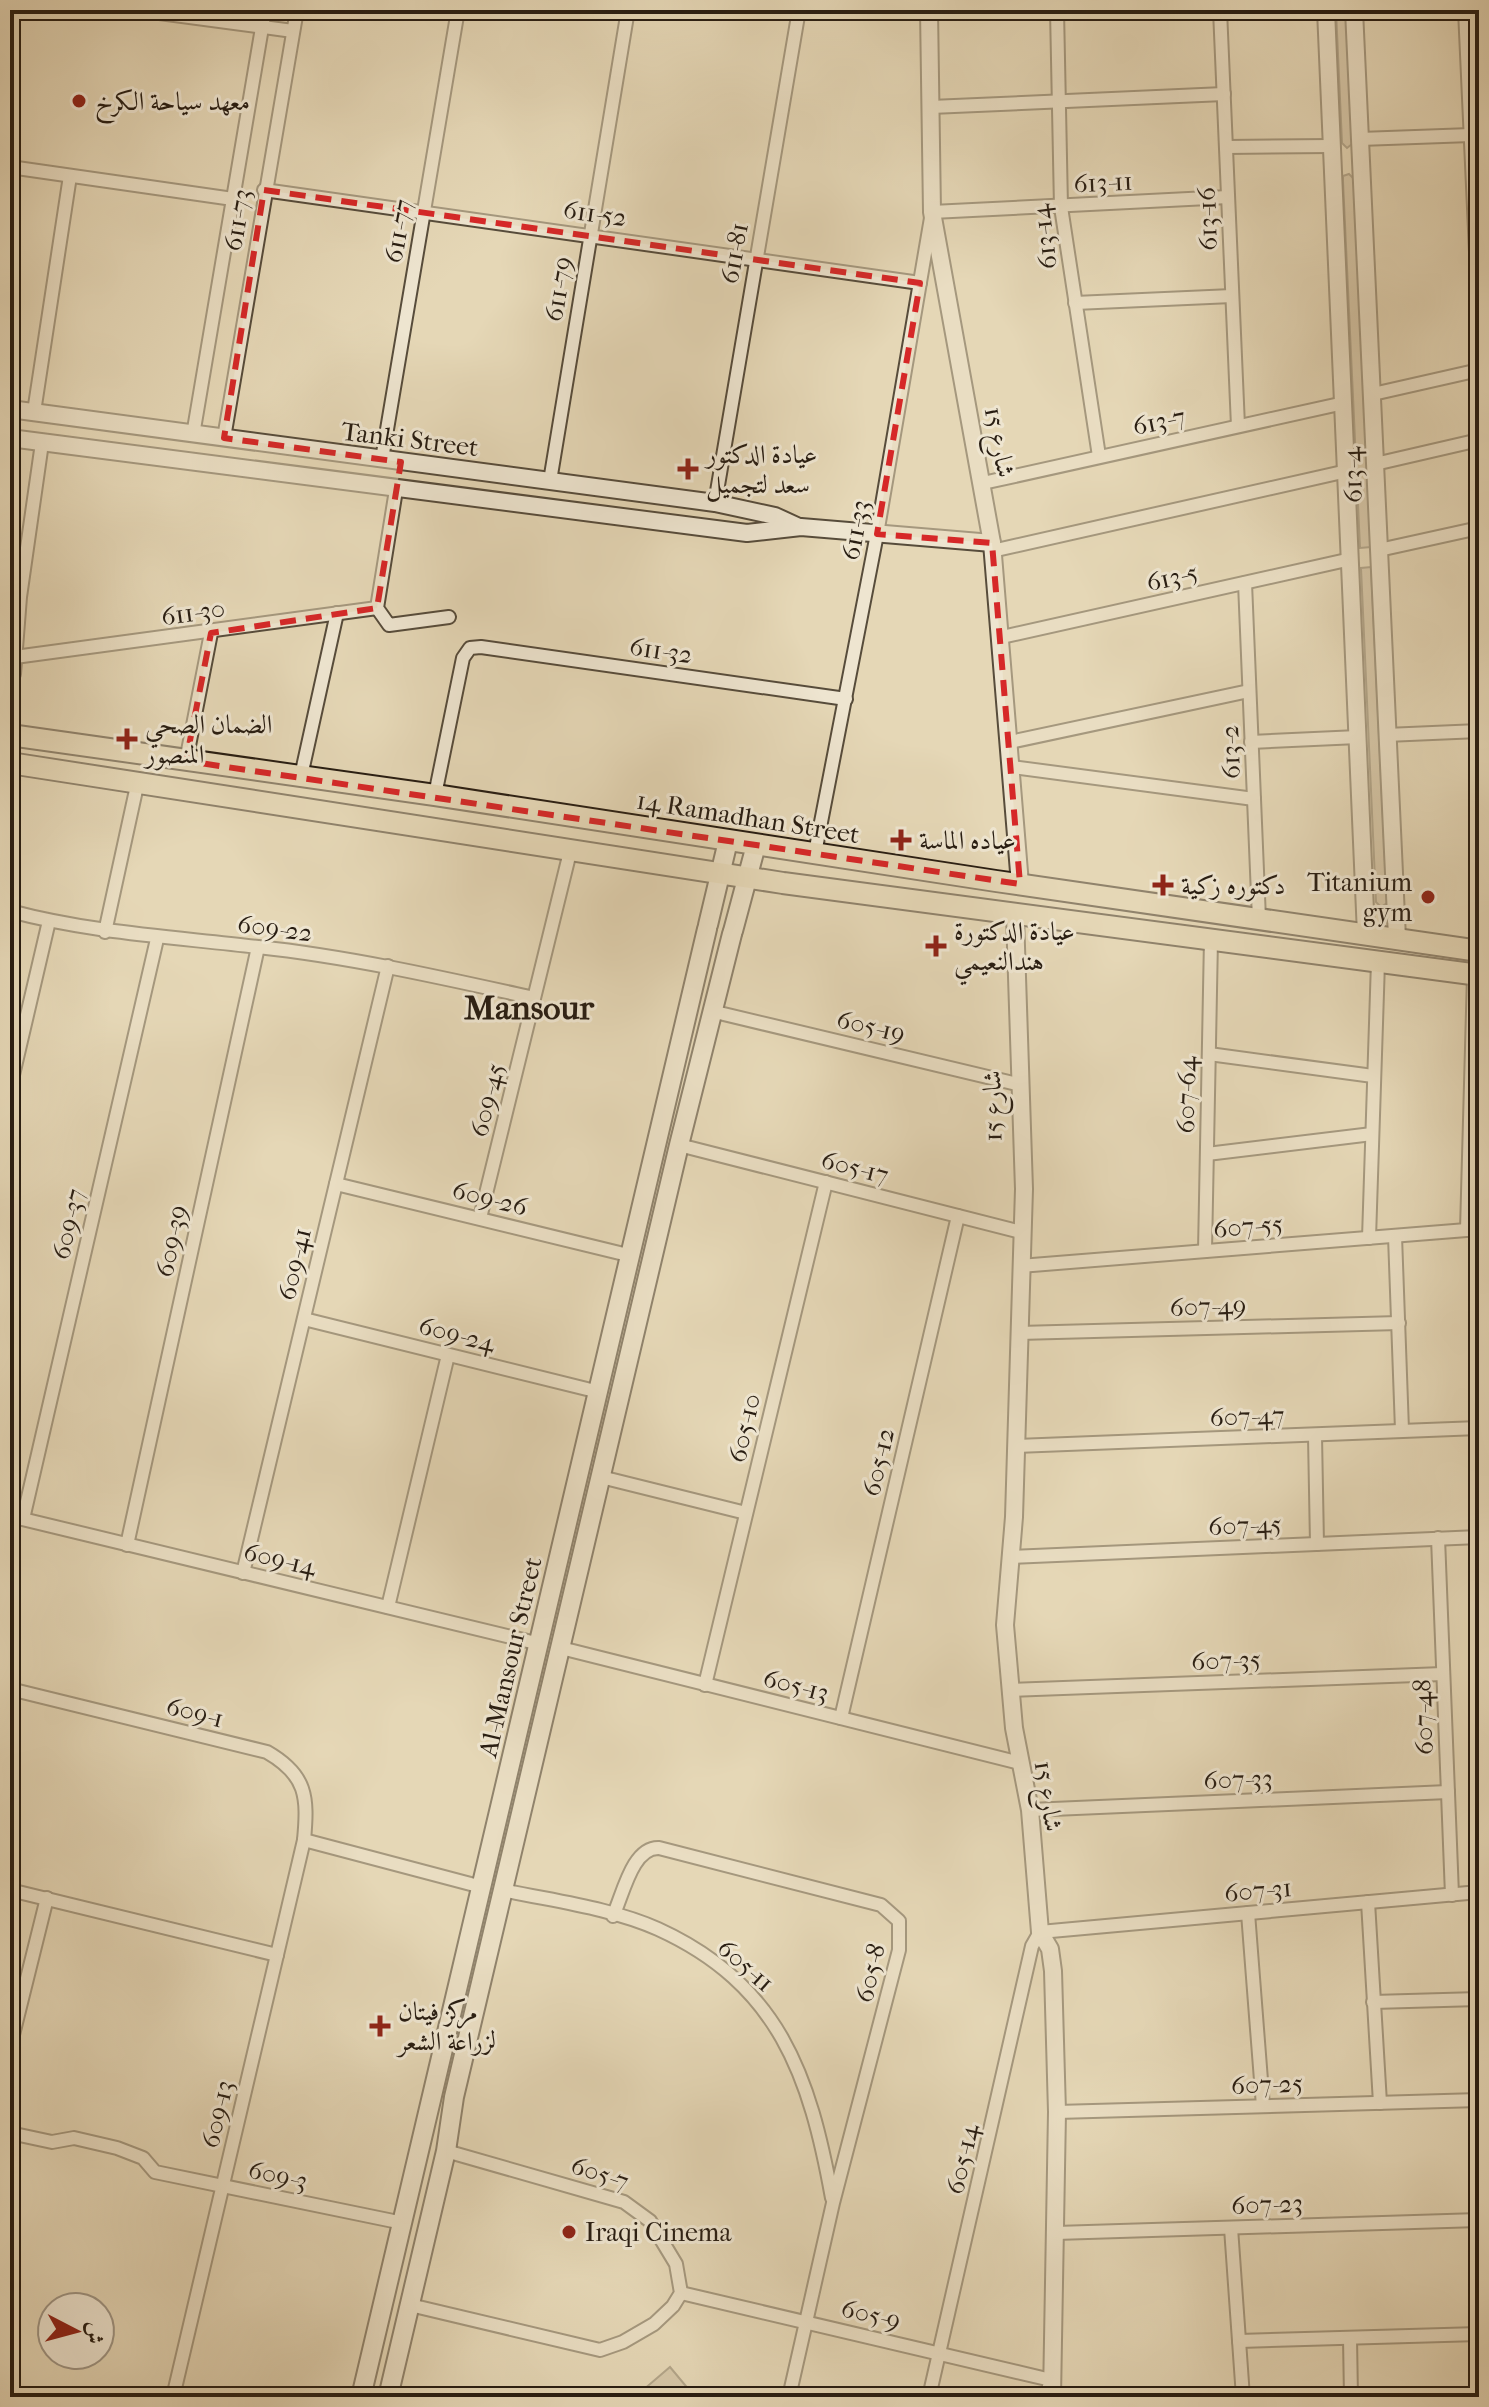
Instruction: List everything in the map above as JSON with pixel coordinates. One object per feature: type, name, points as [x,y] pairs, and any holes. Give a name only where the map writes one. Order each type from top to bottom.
[{"type":"main road","name":"14 Ramadhan Street","points":[[10,735],[435,795],[1479,951]]},
{"type":"main road","points":[[10,763],[570,852],[1013,916],[1477,975]]},
{"type":"main road","name":"Al-Mansour Street","points":[[361,2397],[728,841]]},
{"type":"main road","name":"Al-Mansour Street","points":[[388,2397],[446,2151],[454,2097],[679,1145],[756,845]]},
{"type":"street","points":[[137,10],[293,31]]},
{"type":"street","name":"611-73","points":[[193,435],[265,10]]},
{"type":"street","name":"611-73","points":[[224,438],[297,10]]},
{"type":"street","name":"611-77","points":[[382,459],[458,10]]},
{"type":"street","name":"611-79","points":[[550,481],[628,10]]},
{"type":"street","name":"611-81","points":[[715,503],[799,10]]},
{"type":"street","name":"شارع 15","points":[[929,10],[932,212],[983,483],[992,547],[1002,637],[1020,884]]},
{"type":"street","name":"613-14","points":[[1057,10],[1061,207],[1099,456]]},
{"type":"street","name":"613-16","points":[[1220,10],[1238,426]]},
{"type":"street","name":"613-4","points":[[1326,10],[1366,934]]},
{"type":"street","name":"613-4","points":[[1354,10],[1397,938]]},
{"type":"street","points":[[1465,10],[1479,318]]},
{"type":"street","points":[[931,107],[1224,94]]},
{"type":"street","points":[[1360,139],[1471,135]]},
{"type":"street","points":[[1226,147],[1332,151],[1361,157]]},
{"type":"street","points":[[10,167],[233,199]]},
{"type":"street","points":[[34,412],[70,176]]},
{"type":"street","name":"611-52","points":[[264,190],[920,283]]},
{"type":"street","name":"613-11","points":[[932,212],[1228,197]]},
{"type":"street","name":"611-33","points":[[815,853],[877,534],[932,212]]},
{"type":"street","points":[[1075,303],[1232,296]]},
{"type":"street","points":[[1373,394],[1479,370]]},
{"type":"street","name":"613-7","points":[[983,483],[1344,403]]},
{"type":"street","name":"Tanki Street","points":[[10,409],[715,503],[775,516],[801,527]]},
{"type":"street","name":"Tanki Street","points":[[10,438],[747,533],[801,527],[992,547]]},
{"type":"street","points":[[1375,464],[1479,440]]},
{"type":"street","points":[[10,679],[15,657],[15,597],[42,443]]},
{"type":"street","points":[[992,547],[1347,471]]},
{"type":"street","points":[[594,514],[598,488]]},
{"type":"street","points":[[396,490],[377,608],[389,625],[449,617]]},
{"type":"street","points":[[1379,550],[1479,528]]},
{"type":"street","name":"613-5","points":[[1002,637],[1351,559]]},
{"type":"street","name":"613-2","points":[[1245,583],[1259,919]]},
{"type":"street","name":"611-30","points":[[15,657],[211,633],[377,608]]},
{"type":"street","points":[[301,776],[337,613]]},
{"type":"street","points":[[186,761],[211,633]]},
{"type":"street","name":"611-32","points":[[435,795],[463,658],[470,648],[481,647],[846,699]]},
{"type":"street","points":[[1010,742],[1249,691]]},
{"type":"street","points":[[1386,735],[1479,731]]},
{"type":"street","points":[[1251,742],[1358,737]]},
{"type":"street","points":[[1012,767],[1254,799]]},
{"type":"street","points":[[105,932],[138,781]]},
{"type":"street","name":"609-45","points":[[480,1218],[570,852]]},
{"type":"street","name":"609-22","points":[[10,911],[105,932],[258,947],[388,966],[534,998]]},
{"type":"street","name":"شارع 15","points":[[1013,916],[1022,1200],[1012,1557],[1005,1625],[1020,1763],[1030,1810],[1040,1932],[1050,1949],[1053,1971],[1057,2112],[1050,2391]]},
{"type":"street","points":[[10,1088],[49,921]]},
{"type":"street","name":"609-37","points":[[16,1518],[157,939]]},
{"type":"street","name":"607-64","points":[[1205,1251],[1211,939]]},
{"type":"street","name":"609-39","points":[[127,1545],[258,947]]},
{"type":"street","points":[[1369,1238],[1378,962]]},
{"type":"street","name":"609-41","points":[[243,1573],[388,966]]},
{"type":"street","points":[[1473,1229],[1477,975]]},
{"type":"street","name":"605-19","points":[[711,1011],[1018,1084]]},
{"type":"street","points":[[1209,1054],[1373,1076]]},
{"type":"street","points":[[1207,1154],[1372,1134]]},
{"type":"street","name":"605-17","points":[[679,1145],[1021,1232]]},
{"type":"street","name":"605-10","points":[[705,1685],[826,1182]]},
{"type":"street","name":"609-26","points":[[336,1184],[632,1256]]},
{"type":"street","name":"605-12","points":[[841,1718],[958,1216]]},
{"type":"street","name":"607-55","points":[[1020,1266],[1473,1229]]},
{"type":"street","points":[[1395,1236],[1402,1430]]},
{"type":"street","name":"609-24","points":[[304,1319],[599,1392]]},
{"type":"street","name":"607-49","points":[[1019,1333],[1399,1323]]},
{"type":"street","points":[[388,1607],[448,1355]]},
{"type":"street","name":"607-47","points":[[1016,1446],[1479,1428]]},
{"type":"street","points":[[1315,1436],[1317,1544]]},
{"type":"street","points":[[601,1477],[746,1513]]},
{"type":"street","name":"609-14","points":[[16,1518],[540,1644]]},
{"type":"street","name":"607-45","points":[[1012,1557],[1479,1537]]},
{"type":"street","name":"607-48","points":[[1438,1538],[1452,1895]]},
{"type":"street","name":"605-13","points":[[561,1648],[1020,1763]]},
{"type":"street","name":"607-35","points":[[1011,1690],[1443,1674]]},
{"type":"street","name":"609-1","points":[[10,1689],[267,1752],[288,1765],[300,1781],[308,1804],[304,1840]]},
{"type":"street","name":"607-33","points":[[1030,1810],[1448,1792]]},
{"type":"street","points":[[304,1840],[482,1887]]},
{"type":"street","name":"609-13","points":[[173,2397],[304,1840]]},
{"type":"street","name":"605-8","points":[[613,1916],[640,1855],[650,1848],[667,1849],[881,1905],[894,1913],[901,1934],[899,1950],[833,2203],[789,2397]]},
{"type":"street","points":[[10,1890],[277,1955]]},
{"type":"street","name":"605-11","points":[[503,1890],[655,1928],[710,1959],[749,1992],[774,2021],[790,2047],[822,2142],[833,2203]]},
{"type":"street","name":"607-31","points":[[1040,1932],[1479,1892]]},
{"type":"street","points":[[10,2047],[47,1898]]},
{"type":"street","points":[[1368,1902],[1380,2103]]},
{"type":"street","points":[[1248,1913],[1263,2106]]},
{"type":"street","name":"605-14","points":[[929,2397],[1032,1946],[1040,1932]]},
{"type":"street","points":[[1373,2002],[1479,1999]]},
{"type":"street","name":"607-25","points":[[1057,2112],[1479,2100]]},
{"type":"street","name":"609-3","points":[[10,2133],[52,2142],[74,2138],[143,2158],[155,2172],[403,2223]]},
{"type":"street","name":"605-7","points":[[446,2151],[632,2206],[643,2213],[662,2236],[680,2276],[681,2293]]},
{"type":"street","name":"607-23","points":[[1056,2233],[1479,2220]]},
{"type":"street","points":[[1231,2228],[1243,2397]]},
{"type":"street","points":[[410,2305],[600,2350],[623,2342],[654,2324],[681,2293]]},
{"type":"street","name":"605-9","points":[[681,2293],[939,2354],[1050,2391]]},
{"type":"street","points":[[1239,2341],[1479,2334]]},
{"type":"street","points":[[1350,2338],[1351,2397]]},
{"type":"highlighted area","points":[[264,190],[920,283],[877,534],[992,543],[1020,884],[186,761],[211,633],[377,608],[401,462],[224,438]]},
{"type":"shaded area","points":[[1336,10],[1346,10],[1352,144],[1347,148],[1342,143]]},
{"type":"shaded area","points":[[1349,174],[1354,179],[1371,547],[1360,548],[1343,181],[1343,176]]},
{"type":"shaded area","points":[[1371,567],[1387,903],[1381,907],[1376,902],[1361,568]]},
{"type":"shaded area","points":[[670,2367],[695,2397],[649,2397],[643,2390]]},
{"type":"place","name":"معهد سياحة الكرخ","points":[[79,101]]},
{"type":"place","name":"عيادة الدكتور سعد لتجميل","points":[[688,469]]},
{"type":"place","name":"الضمان الصحي المنصور","points":[[127,739]]},
{"type":"place","name":"عياده الماسة","points":[[901,840]]},
{"type":"place","name":"دكتوره زكية","points":[[1163,885]]},
{"type":"place","name":"Titanium gym","points":[[1428,897]]},
{"type":"place","name":"عيادة الدكتورة هندالنعيمي","points":[[936,946]]},
{"type":"place","name":"مركز فيتان لزراعة الشعر","points":[[380,2026]]},
{"type":"place","name":"Iraqi Cinema","points":[[569,2232]]},
{"type":"district","name":"Mansour","points":[[529,1007]]}]
